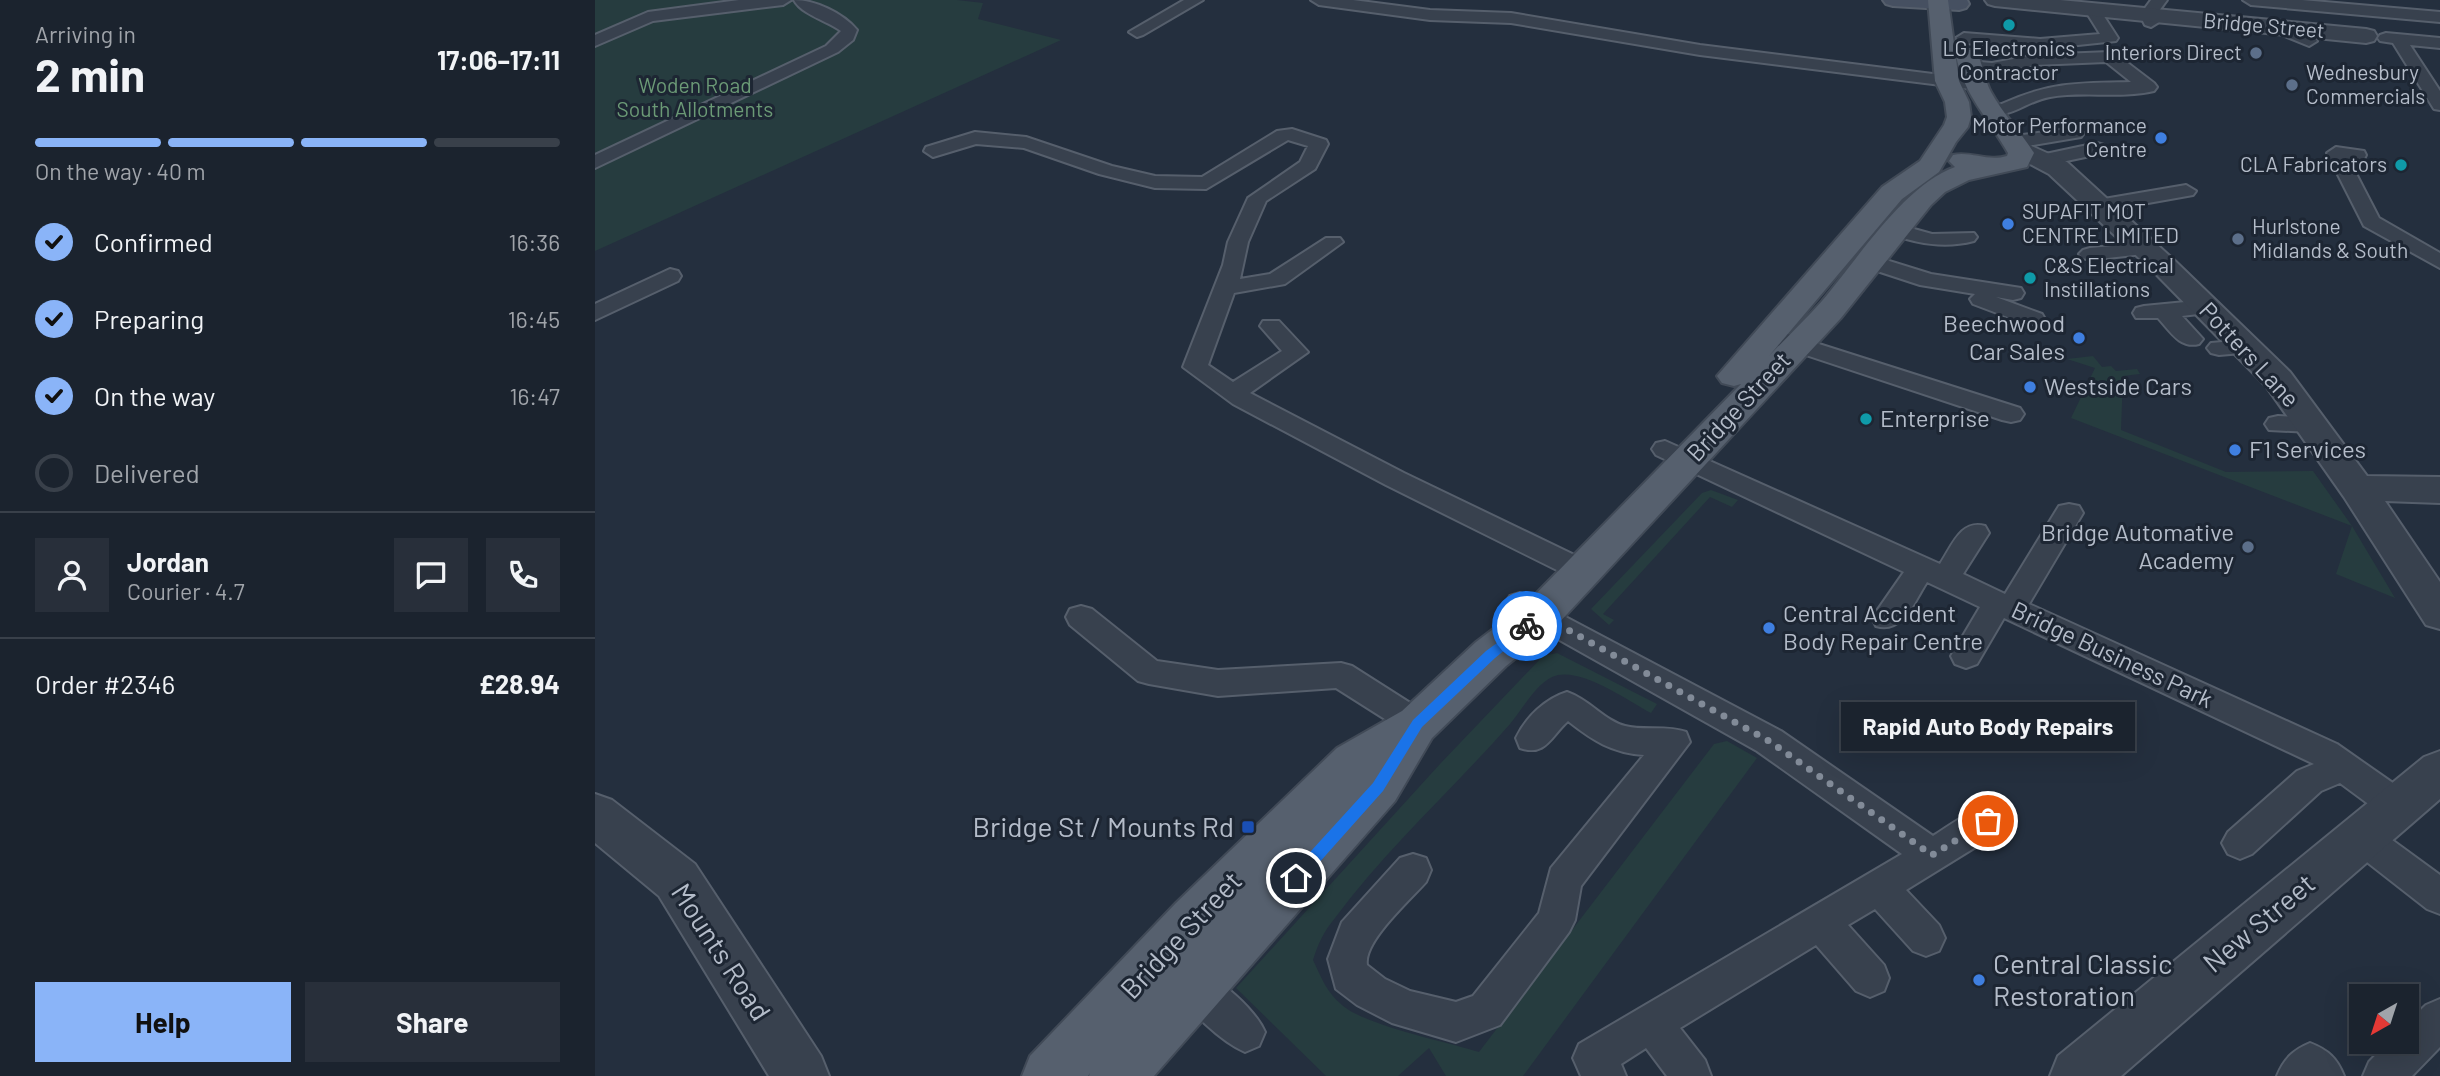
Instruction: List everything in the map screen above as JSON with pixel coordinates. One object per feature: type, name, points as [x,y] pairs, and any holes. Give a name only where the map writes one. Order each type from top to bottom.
[{"type":"main road","name":"Bridge Street","points":[[1784,340],[1892,193],[1930,166],[1959,117],[1957,102],[1947,81],[1948,2]]},
{"type":"main road","points":[[1948,2],[1964,38],[1971,75],[2014,136]]},
{"type":"main road","points":[[1986,167],[1958,160],[1946,152],[1946,140],[1965,132],[2014,136]]},
{"type":"main road","name":"Bridge Street","points":[[1050,1076],[1194,920],[1353,762],[1418,724],[1491,654],[1784,340],[1870,261],[1937,184],[1966,171],[2014,163],[2020,158],[2014,136]]},
{"type":"main road","name":"Bridge Street","points":[[1117,1076],[1378,787],[1418,724]]},
{"type":"street","points":[[1893,0],[1948,2]]},
{"type":"street","name":"Bridge Street","points":[[1995,0],[2153,12],[2366,36]]},
{"type":"street","name":"Potters Lane","points":[[2014,136],[2058,168],[2100,210],[2145,248],[2206,307],[2233,347],[2279,379],[2295,424],[2357,488],[2440,614]]},
{"type":"street","name":"Potters Lane","points":[[1986,167],[2038,183],[2100,210]]},
{"type":"street","points":[[2357,488],[2440,490]]},
{"type":"street","name":"New Street","points":[[2078,1076],[2440,771]]},
{"type":"street","name":"Mounts Road","points":[[595,815],[677,880],[801,1076]]},
{"type":"street","points":[[1086,1076],[1248,896],[1312,860]]},
{"type":"lane","points":[[595,40],[648,17],[677,10],[783,0]]},
{"type":"lane","points":[[595,162],[767,82],[832,49],[847,37],[849,30],[802,0]]},
{"type":"lane","points":[[1137,32],[1195,0]]},
{"type":"lane","points":[[1319,0],[1430,15],[1511,18],[1700,50],[1947,81],[2017,63],[2092,61],[2110,57],[2148,87],[2115,84],[2036,92],[2014,101],[2014,136]]},
{"type":"lane","points":[[2251,0],[2386,9],[2440,17]]},
{"type":"lane","points":[[1964,38],[2040,44],[2070,37],[2110,38],[2093,9]]},
{"type":"lane","points":[[2386,9],[2402,33],[2440,105]]},
{"type":"lane","points":[[2276,27],[2309,41]]},
{"type":"lane","points":[[2366,36],[2402,33],[2440,43]]},
{"type":"lane","points":[[2017,63],[2036,92]]},
{"type":"lane","points":[[2014,136],[2069,128]]},
{"type":"lane","points":[[933,151],[975,138],[1026,142],[1106,170],[1155,182],[1206,183],[1283,135],[1292,134],[1319,144],[1308,165],[1258,198],[1238,242],[1234,265],[1195,367],[1233,393],[1364,463],[1572,566]]},
{"type":"lane","points":[[2014,136],[2097,149]]},
{"type":"lane","points":[[2357,155],[2336,153],[2371,222],[2440,262]]},
{"type":"lane","points":[[2345,172],[2368,174]]},
{"type":"lane","points":[[2100,210],[2186,191]]},
{"type":"lane","points":[[1896,230],[1931,240],[1968,237]]},
{"type":"lane","points":[[1226,288],[1277,279],[1333,242]]},
{"type":"lane","points":[[2090,254],[2145,248]]},
{"type":"lane","points":[[1870,261],[2034,319]]},
{"type":"lane","points":[[595,313],[670,276]]},
{"type":"lane","points":[[1928,280],[2013,293]]},
{"type":"lane","points":[[2191,340],[2154,312],[2206,307]]},
{"type":"lane","points":[[1233,393],[1296,352],[1271,326]]},
{"type":"lane","points":[[1784,340],[2011,414]]},
{"type":"lane","name":"Bridge Business Park","points":[[1677,455],[2313,749],[2344,767],[2380,822],[2440,897]]},
{"type":"lane","points":[[1966,656],[2005,606],[2069,513]]},
{"type":"lane","points":[[1887,618],[1975,533]]},
{"type":"lane","points":[[1530,610],[1769,741],[1932,855]]},
{"type":"lane","points":[[1081,617],[1149,672],[1218,682],[1341,675],[1418,724]]},
{"type":"lane","points":[[1532,738],[1554,714],[1567,705],[1581,711],[1612,736],[1629,740],[1674,742]]},
{"type":"lane","points":[[1413,870],[1355,935],[1347,959],[1350,976],[1371,992],[1419,1013],[1456,1022],[1486,1012],[1556,920],[1564,880],[1703,706]]},
{"type":"lane","points":[[2240,843],[2309,781],[2344,767]]},
{"type":"lane","points":[[1606,1076],[1593,1058],[1988,821]]},
{"type":"lane","points":[[1879,887],[1926,938]]},
{"type":"lane","points":[[1820,922],[1870,978]]},
{"type":"lane","points":[[1196,987],[1245,1032]]},
{"type":"lane","points":[[2382,1076],[2440,1019]]},
{"type":"lane","points":[[1652,1023],[1691,1074]]},
{"type":"lane","points":[[2297,1076],[2310,1063],[2324,1076]]},
{"type":"green space","name":"Woden Road South Allotments","points":[[595,0],[957,0],[983,3],[978,19],[1061,40],[595,251]]},
{"type":"green space","points":[[2093,356],[2102,367],[2111,366],[2116,371],[2137,369],[2140,374],[2123,376],[2121,430],[2226,472],[2313,471],[2352,526],[2071,418],[2095,368],[2067,359]]},
{"type":"green space","points":[[1711,490],[1738,500],[1732,507],[1710,497],[1603,614],[1614,620],[1609,625],[1591,609],[1702,493]]},
{"type":"green space","points":[[2352,526],[2395,598],[2336,574]]},
{"type":"green space","points":[[1557,653],[1657,704],[1651,713],[1606,687],[1569,675],[1558,675],[1537,688],[1510,724],[1376,867],[1331,923],[1319,943],[1313,960],[1332,995],[1353,1012],[1387,1026],[1479,1052],[1714,744],[1727,741],[1757,758],[1523,1076],[1446,1076],[1429,1048],[1398,1076],[1326,1076],[1236,988],[1440,764],[1543,656]]},
{"type":"way so far","points":[[1527,626],[1541,615],[1769,741],[1932,855],[1988,821]]},
{"type":"place","name":"LG Electronics Contractor","points":[[2009,25]]},
{"type":"place","name":"Interiors Direct","points":[[2256,53]]},
{"type":"place","name":"Wednesbury Commercials","points":[[2292,85]]},
{"type":"place","name":"Motor Performance Centre","points":[[2161,138]]},
{"type":"place","name":"CLA Fabricators","points":[[2401,165]]},
{"type":"place","name":"SUPAFIT MOT CENTRE LIMITED","points":[[2008,224]]},
{"type":"place","name":"Hurlstone Midlands & South","points":[[2238,239]]},
{"type":"place","name":"C&S Electrical Instillations","points":[[2030,278]]},
{"type":"place","name":"Beechwood Car Sales","points":[[2079,338]]},
{"type":"place","name":"Westside Cars","points":[[2030,387]]},
{"type":"place","name":"Enterprise","points":[[1866,419]]},
{"type":"place","name":"F1 Services","points":[[2235,450]]},
{"type":"place","name":"Bridge Automative Academy","points":[[2248,547]]},
{"type":"place","name":"Central Accident Body Repair Centre","points":[[1769,628]]},
{"type":"place","name":"Rapid Auto Body Repairs","points":[[1988,821]]},
{"type":"place","name":"Bridge St / Mounts Rd","points":[[1248,827]]},
{"type":"place","name":"Central Classic Restoration","points":[[1979,980]]},
{"type":"route","points":[[1296,878],[1378,787],[1418,724],[1491,654],[1527,626]]}]
